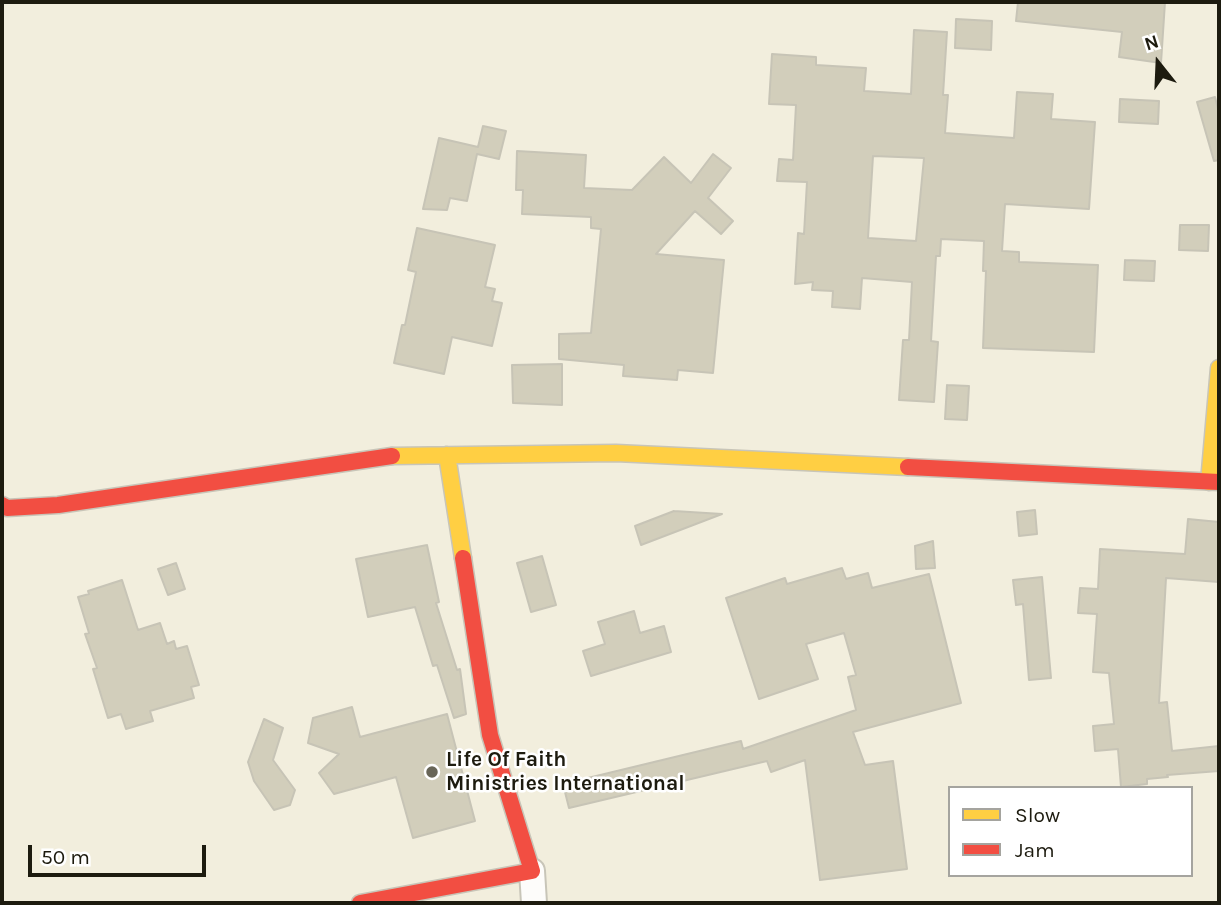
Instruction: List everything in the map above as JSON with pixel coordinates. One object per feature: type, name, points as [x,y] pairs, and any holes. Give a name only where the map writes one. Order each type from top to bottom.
[{"type":"street","points":[[2,505],[7,508],[58,505],[382,456],[616,453],[1214,482],[1219,368]]},
{"type":"street","points":[[447,455],[490,735],[532,871],[534,903]]},
{"type":"street","points":[[360,903],[532,871]]},
{"type":"building","points":[[1018,2],[1165,2],[1161,63],[1119,57],[1122,32],[1016,21]]},
{"type":"building","points":[[956,19],[992,21],[991,50],[955,48]]},
{"type":"building","points":[[914,30],[947,32],[943,95],[948,95],[945,133],[1014,138],[1017,92],[1053,94],[1051,119],[1095,122],[1089,209],[1005,204],[1002,251],[1019,252],[1019,262],[1098,265],[1094,352],[983,348],[986,271],[983,271],[984,241],[941,239],[940,256],[936,256],[931,341],[938,342],[934,402],[899,400],[903,340],[909,340],[912,282],[862,278],[860,309],[832,307],[833,291],[812,290],[813,282],[795,284],[798,233],[804,234],[807,182],[777,181],[779,159],[793,160],[796,105],[769,104],[772,54],[816,57],[816,65],[866,68],[864,91],[911,94]],"holes":[[[873,156],[924,158],[916,241],[868,238]]]},
{"type":"building","points":[[1215,97],[1219,113],[1219,160],[1214,161],[1197,102]]},
{"type":"building","points":[[1120,99],[1159,101],[1158,124],[1119,122]]},
{"type":"building","points":[[483,126],[506,131],[499,159],[477,154],[467,201],[450,198],[447,210],[423,209],[439,138],[478,147]]},
{"type":"building","points":[[517,151],[586,155],[584,188],[632,190],[664,157],[691,183],[713,154],[731,168],[708,198],[733,221],[721,234],[695,211],[656,254],[724,260],[713,373],[678,370],[677,380],[623,376],[624,365],[559,359],[559,334],[591,333],[601,229],[591,228],[591,217],[522,214],[523,190],[516,190]]},
{"type":"building","points":[[1180,225],[1209,225],[1208,251],[1179,250]]},
{"type":"building","points":[[417,228],[495,245],[485,287],[495,289],[492,301],[502,303],[492,346],[452,337],[444,374],[394,363],[416,272],[408,270]]},
{"type":"building","points":[[1125,260],[1155,261],[1154,281],[1124,280]]},
{"type":"building","points":[[562,364],[562,405],[513,403],[512,365]]},
{"type":"building","points":[[947,385],[969,386],[967,420],[945,419]]},
{"type":"building","points":[[1035,510],[1037,534],[1019,536],[1017,512]]},
{"type":"building","points":[[674,511],[722,514],[641,545],[635,526]]},
{"type":"building","points":[[1188,519],[1219,522],[1219,582],[1166,578],[1159,703],[1167,702],[1172,751],[1219,746],[1219,771],[1167,775],[1168,777],[1147,779],[1147,784],[1121,786],[1118,749],[1095,751],[1093,726],[1114,724],[1109,673],[1093,672],[1097,614],[1078,613],[1080,588],[1098,589],[1100,549],[1185,554]]},
{"type":"building","points":[[933,541],[935,568],[916,569],[915,546]]},
{"type":"building","points":[[427,545],[439,602],[436,603],[457,670],[460,669],[466,714],[454,718],[437,665],[433,666],[415,607],[368,617],[356,559]]},
{"type":"building","points":[[542,556],[556,605],[531,612],[517,563]]},
{"type":"building","points":[[176,563],[185,589],[168,595],[158,569]]},
{"type":"building","points":[[842,568],[846,579],[868,573],[872,588],[929,574],[961,703],[853,732],[865,765],[893,761],[907,869],[820,880],[805,760],[771,772],[767,761],[569,808],[563,784],[741,741],[743,749],[856,710],[848,677],[856,675],[844,633],[806,644],[818,679],[759,699],[726,598],[785,578],[787,584]]},
{"type":"building","points":[[1042,577],[1051,678],[1029,680],[1023,604],[1016,605],[1013,580]]},
{"type":"building","points":[[122,580],[138,630],[160,623],[167,644],[174,641],[176,649],[187,646],[199,685],[191,687],[194,698],[150,711],[153,721],[126,729],[121,714],[108,718],[93,669],[97,668],[85,634],[89,633],[78,597]]},
{"type":"building","points":[[634,611],[640,633],[664,626],[671,652],[591,676],[583,651],[605,644],[598,622]]},
{"type":"building","points":[[352,707],[360,737],[447,714],[475,821],[413,838],[396,777],[334,794],[319,773],[339,754],[308,743],[313,718]]},
{"type":"building","points":[[264,719],[283,728],[273,760],[295,790],[290,805],[274,810],[254,781],[248,762]]},
{"type":"traffic: slow","points":[[1209,482],[1219,368]]},
{"type":"traffic: slow","points":[[392,456],[616,453],[908,467]]},
{"type":"traffic: slow","points":[[447,455],[463,558]]},
{"type":"traffic: jam","points":[[2,505],[7,508],[58,505],[392,456]]},
{"type":"traffic: jam","points":[[908,467],[1219,482]]},
{"type":"traffic: jam","points":[[360,903],[532,871],[490,735],[463,558]]},
{"type":"place","name":"Life Of Faith Ministries International","points":[[432,772]]}]
